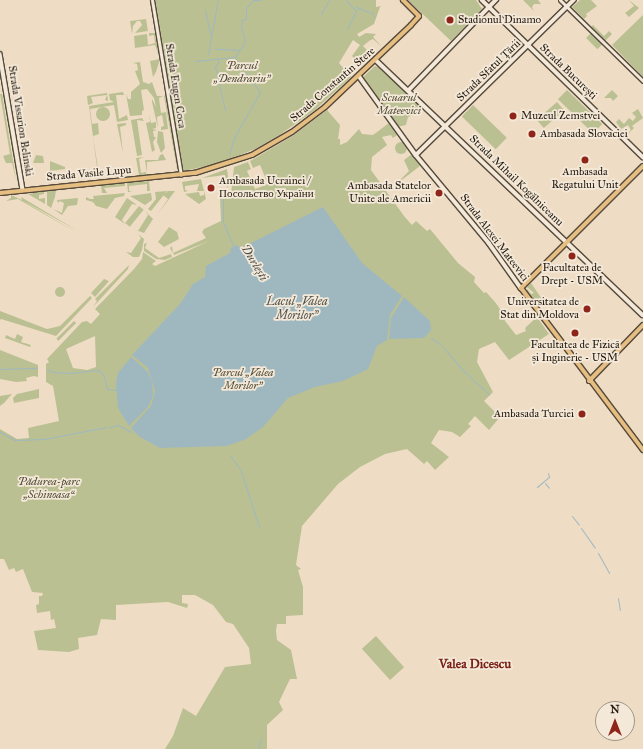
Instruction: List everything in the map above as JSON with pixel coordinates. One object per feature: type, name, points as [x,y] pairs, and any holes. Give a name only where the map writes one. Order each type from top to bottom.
[{"type":"main road","name":"Strada Constantin Stere","points":[[181,175],[225,166],[266,148],[303,124],[359,76],[419,16],[403,0]]},
{"type":"main road","name":"Strada București","points":[[482,0],[643,157]]},
{"type":"main road","points":[[408,91],[496,0]]},
{"type":"main road","name":"Strada Sfatul Țării","points":[[416,155],[574,0]]},
{"type":"main road","name":"Strada Vissarion Belinski","points":[[0,54],[22,190]]},
{"type":"main road","name":"Strada Mihail Kogălniceanu","points":[[376,60],[643,315]]},
{"type":"main road","name":"Strada Alexei Mateevici","points":[[359,76],[416,155],[489,243],[589,381],[643,450]]},
{"type":"main road","points":[[521,288],[643,166]]},
{"type":"main road","name":"Strada Vasile Lupu","points":[[0,193],[181,175]]},
{"type":"main road","points":[[589,381],[643,325]]},
{"type":"street","name":"Strada Eugen Coca","points":[[152,0],[181,175]]},
{"type":"street","points":[[560,0],[643,81]]},
{"type":"green space","name":"Parcul „Dendrariu”","points":[[155,0],[376,0],[376,7],[381,6],[374,24],[357,34],[359,37],[366,33],[376,34],[373,37],[382,47],[373,39],[363,46],[367,50],[358,59],[361,65],[352,56],[360,45],[353,40],[339,63],[351,77],[315,110],[278,136],[255,149],[218,164],[183,171]]},
{"type":"green space","name":"Stadionul Dinamo","points":[[408,0],[476,0],[482,9],[451,41]]},
{"type":"green space","points":[[523,0],[538,0],[541,4],[534,4],[532,7],[534,11]]},
{"type":"green space","points":[[580,0],[591,0],[597,6],[586,14],[587,16],[584,19],[572,7]]},
{"type":"green space","points":[[629,0],[639,8],[629,17],[625,13],[634,6]]},
{"type":"green space","points":[[643,15],[643,77],[612,45]]},
{"type":"green space","points":[[146,19],[148,31],[135,33],[142,25],[140,21],[137,21],[133,26],[132,34],[130,21]]},
{"type":"green space","points":[[593,25],[604,36],[609,31],[612,34],[605,41],[591,27]]},
{"type":"green space","points":[[149,33],[155,33],[159,56],[155,45],[135,48],[134,36],[147,34],[148,45],[155,43],[154,35],[149,36]]},
{"type":"green space","points":[[591,33],[602,44],[597,49],[586,38]]},
{"type":"green space","points":[[160,59],[156,72],[153,77],[150,61]]},
{"type":"green space","points":[[140,62],[143,82],[149,84],[152,82],[157,96],[163,96],[159,98],[161,113],[166,112],[168,129],[161,130],[161,127],[164,126],[162,115],[157,117],[158,128],[152,102],[152,99],[156,107],[154,98],[147,89],[141,90],[144,110],[142,111],[142,115],[130,116],[126,94],[128,99],[131,99],[131,92],[140,84],[135,71],[138,70],[137,64],[133,63]]},
{"type":"green space","name":"Scuarul Mateevici","points":[[375,66],[381,68],[423,107],[420,113],[408,117],[406,125],[397,127],[362,78]]},
{"type":"green space","points":[[567,90],[602,124],[593,133],[558,99]]},
{"type":"green space","points":[[612,90],[618,96],[613,101],[611,98],[604,98]]},
{"type":"green space","points":[[123,92],[124,95],[116,95],[119,119],[127,115],[128,120],[117,122],[114,105],[90,109],[92,124],[98,123],[99,134],[93,136],[99,175],[107,175],[101,177],[98,175],[89,106],[114,102],[110,100],[109,94]]},
{"type":"green space","points":[[107,93],[108,101],[105,100],[107,95],[91,97],[93,103],[88,105],[87,96]]},
{"type":"green space","points":[[0,94],[2,94],[16,179],[12,163],[6,163],[3,156],[10,154]]},
{"type":"green space","points":[[3,95],[5,97],[18,184]]},
{"type":"green space","points":[[166,95],[178,169],[164,96]]},
{"type":"green space","points":[[557,102],[564,110],[544,128],[537,120]]},
{"type":"green space","points":[[473,105],[507,138],[496,149],[462,117]]},
{"type":"green space","points":[[103,107],[108,109],[110,114],[108,119],[103,121],[98,119],[96,114],[98,109]]},
{"type":"green space","points":[[638,109],[643,118],[632,126],[634,128],[627,135],[631,130],[628,125],[621,129],[616,122],[619,119],[624,124],[629,118],[633,121],[636,117],[632,113]]},
{"type":"green space","name":"Parcul „Valea Morilor”","points":[[327,110],[340,125],[338,139],[340,139],[340,145],[347,142],[359,129],[362,134],[373,135],[389,123],[397,135],[393,138],[391,135],[382,137],[387,145],[372,157],[371,170],[404,216],[412,225],[416,221],[427,231],[430,229],[458,263],[475,277],[474,282],[495,302],[503,313],[505,321],[516,335],[526,331],[525,328],[537,317],[549,334],[509,360],[495,342],[479,349],[477,362],[493,392],[484,401],[500,417],[489,430],[475,416],[468,424],[471,426],[460,437],[452,432],[439,430],[431,443],[449,457],[435,470],[427,461],[424,464],[407,449],[385,454],[360,467],[338,484],[302,526],[296,565],[301,569],[298,570],[303,587],[303,615],[286,616],[286,624],[277,624],[276,631],[277,640],[291,650],[297,679],[290,679],[279,702],[283,710],[267,725],[267,749],[165,749],[173,736],[183,708],[196,716],[225,667],[251,664],[249,648],[233,624],[226,622],[213,605],[195,595],[182,595],[182,603],[188,604],[187,608],[168,602],[116,605],[116,620],[101,619],[97,635],[78,638],[79,649],[69,652],[38,650],[34,631],[56,628],[54,619],[51,620],[50,611],[37,613],[36,605],[39,604],[39,596],[42,596],[43,593],[32,592],[23,569],[16,572],[14,568],[9,570],[4,559],[0,559],[0,429],[17,439],[29,438],[28,428],[59,421],[53,386],[46,382],[46,364],[49,362],[47,359],[82,322],[87,321],[91,324],[100,314],[95,309],[134,269],[142,259],[143,252],[156,261],[152,264],[155,266],[209,241],[174,255],[170,248],[172,246],[173,253],[206,238],[202,232],[204,229],[221,221],[220,198],[231,194],[234,167],[248,162],[251,169],[247,171],[255,189],[268,184],[260,165],[253,168],[250,161],[294,135]],"holes":[[[95,336],[96,367],[87,370],[73,368],[66,349]]]},
{"type":"green space","points":[[149,115],[151,123],[156,122],[156,128],[152,129],[157,130],[153,131],[154,137],[156,137],[153,142],[155,150],[152,152],[146,123],[150,122]]},
{"type":"green space","points":[[142,118],[144,121],[137,120],[142,155],[137,156],[131,120]]},
{"type":"green space","points":[[126,123],[126,125],[120,127],[123,153],[117,124]]},
{"type":"green space","points":[[158,131],[163,132],[165,148],[161,153],[157,142]]},
{"type":"green space","points":[[403,142],[406,143],[406,153],[399,154],[396,153],[395,146],[396,143]]},
{"type":"green space","points":[[163,154],[166,160],[147,162],[147,173],[145,160],[158,160],[160,155]]},
{"type":"green space","points":[[412,154],[420,166],[395,185],[409,171],[404,160]]},
{"type":"green space","points":[[36,155],[43,156],[44,163],[33,163]]},
{"type":"green space","points":[[144,157],[139,159],[141,173],[146,172],[146,175],[139,175],[136,158]]},
{"type":"green space","points":[[50,161],[65,167],[65,169],[50,171]]},
{"type":"green space","points":[[227,169],[229,183],[227,188],[225,175],[202,178]]},
{"type":"green space","points":[[201,179],[204,191],[197,191],[199,184],[185,186],[185,190],[188,191],[184,192],[182,182]]},
{"type":"green space","points":[[149,181],[150,191],[147,191],[147,184],[129,186],[129,191],[132,192],[128,192],[127,183]]},
{"type":"green space","points":[[125,183],[125,186],[104,188],[107,193],[102,193],[101,185]]},
{"type":"green space","points":[[56,190],[51,208],[47,205],[47,191]]},
{"type":"green space","points":[[44,191],[44,194],[39,195],[39,199],[45,198],[45,204],[28,194]]},
{"type":"green space","points":[[167,191],[151,211],[148,209],[156,199],[155,192]]},
{"type":"green space","points":[[168,191],[175,191],[157,215],[168,199],[163,195]]},
{"type":"green space","points":[[204,191],[206,199],[199,204],[185,194],[199,192],[200,196],[204,195]]},
{"type":"green space","points":[[125,193],[124,196],[115,198],[107,209],[96,206],[93,202],[86,200],[86,197],[94,199],[93,196]]},
{"type":"green space","points":[[151,193],[152,200],[145,205],[130,196]]},
{"type":"green space","points":[[11,195],[22,200],[77,233],[18,199],[6,201],[11,198]]},
{"type":"green space","points":[[21,197],[78,231],[22,200]]},
{"type":"green space","points":[[78,198],[77,205],[68,206],[62,215],[53,209],[62,213],[64,203],[60,201],[58,203],[57,200]]},
{"type":"green space","points":[[127,198],[137,205],[132,204],[122,220],[125,224],[115,217]]},
{"type":"green space","points":[[139,206],[144,210],[130,227],[125,223]]},
{"type":"green space","points":[[145,211],[153,219],[144,233],[138,231],[148,215]]},
{"type":"green space","points":[[169,227],[177,232],[179,239],[164,247],[158,242]]},
{"type":"green space","points":[[138,234],[144,239],[142,250],[139,257],[133,257],[126,252],[131,253],[141,238]]},
{"type":"green space","points":[[147,243],[145,248],[159,258],[171,254],[172,257],[165,260],[156,259],[144,251],[144,244]]},
{"type":"green space","points":[[129,265],[128,269],[93,307],[97,301],[95,299]]},
{"type":"green space","points":[[104,279],[109,281],[95,297],[91,293]]},
{"type":"green space","points":[[531,283],[544,302],[543,303],[535,302],[527,293],[527,289],[531,294],[534,293],[527,287]]},
{"type":"green space","points":[[58,287],[62,287],[64,288],[64,296],[58,297],[55,294],[55,290]]},
{"type":"green space","points":[[90,296],[92,298],[56,336],[1,319],[0,320],[0,311],[47,329],[60,326]]},
{"type":"green space","points":[[74,321],[76,323],[58,341],[56,339]]},
{"type":"green space","points":[[17,334],[23,337],[21,342],[31,345],[30,347],[5,338],[6,335],[15,339]]},
{"type":"green space","points":[[0,350],[38,365],[38,377],[34,376],[26,378],[27,381],[16,382],[0,379]]},
{"type":"green space","points":[[39,389],[39,398],[14,403],[13,398],[17,394]]},
{"type":"green space","points":[[12,394],[4,403],[0,406],[0,396]]},
{"type":"green space","points":[[376,636],[404,667],[390,680],[362,649]]},
{"type":"water","name":"Lacul „Valea Morilor”","points":[[323,207],[362,263],[402,296],[390,315],[387,340],[377,346],[368,369],[343,381],[315,387],[288,398],[263,427],[246,439],[227,446],[160,448],[140,437],[131,428],[151,406],[155,391],[148,368],[132,355],[180,304],[193,284],[205,277],[206,266],[230,253],[231,248],[236,245],[241,248]]},
{"type":"water","points":[[404,297],[430,321],[431,330],[424,338],[389,339],[391,318]]},
{"type":"water","points":[[131,357],[147,371],[152,381],[153,396],[148,407],[129,426],[118,408],[116,384],[118,373]]},
{"type":"waterway","name":"Durlești","points":[[229,154],[235,136],[260,92],[242,67],[237,64],[235,57],[245,42],[241,25],[242,20],[246,19],[246,8],[253,0],[260,0]]},
{"type":"waterway","points":[[321,14],[329,0]]},
{"type":"waterway","points":[[346,0],[356,11],[347,29]]},
{"type":"waterway","points":[[208,54],[217,4]]},
{"type":"waterway","points":[[356,7],[372,13],[374,17]]},
{"type":"waterway","points":[[205,10],[210,33]]},
{"type":"waterway","points":[[215,49],[239,50]]},
{"type":"waterway","points":[[195,61],[234,57]]},
{"type":"waterway","points":[[218,59],[218,63],[215,67],[225,110]]},
{"type":"waterway","name":"Durlești","points":[[223,196],[223,222],[234,248]]},
{"type":"waterway","points":[[431,338],[440,344]]},
{"type":"waterway","points":[[442,346],[465,372],[489,394]]},
{"type":"waterway","name":"Durlești","points":[[0,369],[37,368]]},
{"type":"waterway","name":"Durlești","points":[[47,369],[52,372],[70,373],[98,370],[103,374],[107,389],[116,390]]},
{"type":"waterway","points":[[110,427],[118,425],[131,432]]},
{"type":"waterway","points":[[0,432],[15,440],[44,439],[107,427]]},
{"type":"waterway","points":[[230,455],[241,471],[259,527]]},
{"type":"waterway","points":[[537,487],[549,477],[548,473]]},
{"type":"waterway","points":[[545,483],[549,488]]},
{"type":"waterway","points":[[572,516],[579,525]]},
{"type":"waterway","points":[[581,528],[595,548]]},
{"type":"waterway","points":[[598,553],[609,573]]},
{"type":"waterway","points":[[618,598],[620,610]]},
{"type":"waterway","points":[[258,749],[261,738]]},
{"type":"place","name":"Stadionul Dinamo","points":[[450,20]]},
{"type":"place","name":"Muzeul Zemstvei","points":[[513,116]]},
{"type":"place","name":"Ambasada Slovaciei","points":[[532,134]]},
{"type":"place","name":"Ambasada Regatului Unit","points":[[585,160]]},
{"type":"place","name":"Ambasada Ucrainei / Посольство України","points":[[211,188]]},
{"type":"place","name":"Ambasada Statelor Unite ale Americii","points":[[439,193]]},
{"type":"place","name":"Facultatea de Drept - USM","points":[[572,256]]},
{"type":"place","name":"Universitatea de Stat din Moldova","points":[[587,309]]},
{"type":"place","name":"Facultatea de Fizică și Inginerie - USM","points":[[575,333]]},
{"type":"place","name":"Ambasada Turciei","points":[[582,414]]},
{"type":"district","name":"Valea Dicescu","points":[[475,664]]},
{"type":"park label","name":"Pădurea-parc „Schinoasa“","points":[[49,489]]}]
